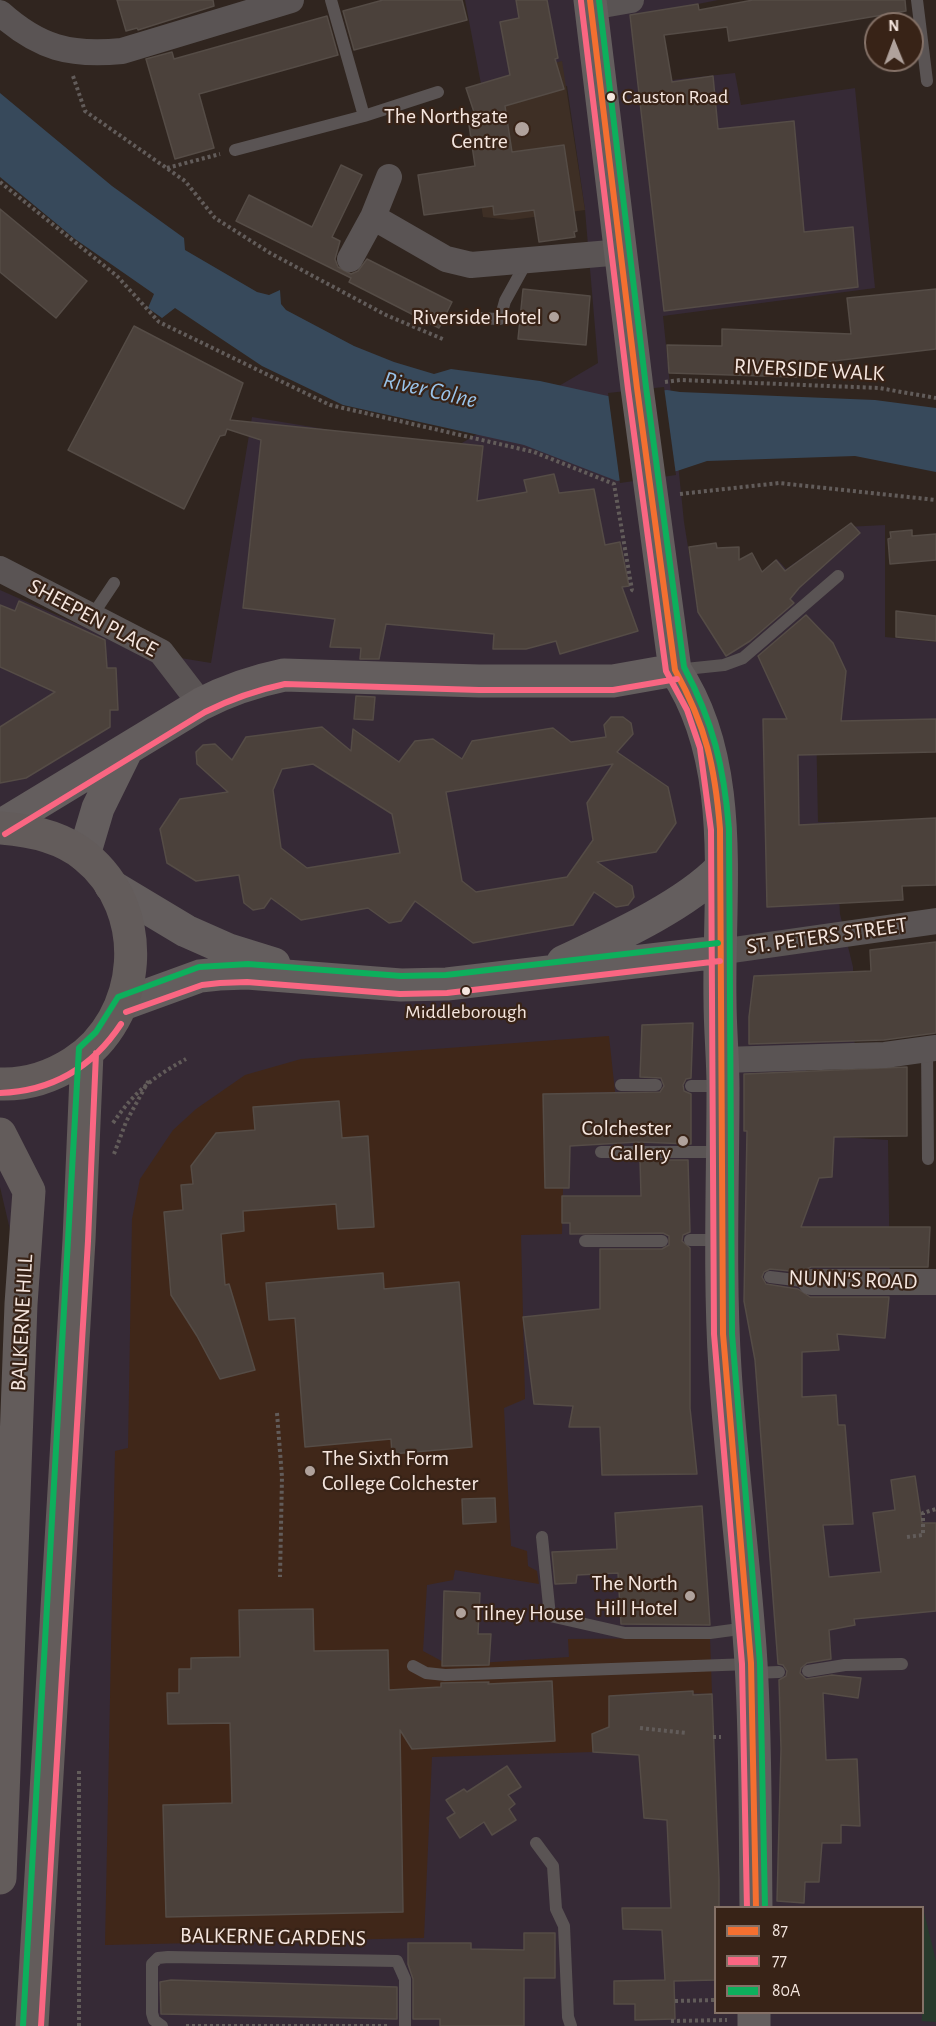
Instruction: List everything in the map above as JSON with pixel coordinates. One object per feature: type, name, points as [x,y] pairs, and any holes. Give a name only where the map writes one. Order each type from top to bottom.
[{"type":"main road","points":[[0,827],[42,834],[84,855],[111,886],[128,922],[132,945],[131,976],[123,1004],[103,1038],[87,1053],[55,1074],[32,1082],[0,1084]]},
{"type":"main road","points":[[32,2026],[79,1240],[87,1053]]},
{"type":"main road","name":"BALKERNE HILL","points":[[0,1134],[29,1191],[21,1304],[0,1878]]},
{"type":"street","points":[[0,13],[39,42],[64,51],[93,54],[122,51],[291,0]]},
{"type":"street","points":[[631,0],[590,4],[622,252],[650,385],[662,487],[675,670],[691,693],[702,719],[710,753],[718,819],[723,1152],[705,1240],[734,1278],[725,1368],[748,1628],[760,1670],[756,1906]]},
{"type":"street","points":[[350,259],[373,218],[389,177]]},
{"type":"street","points":[[373,218],[446,259],[471,264],[622,252]]},
{"type":"street","name":"SHEEPEN PLACE","points":[[0,569],[161,652],[201,704]]},
{"type":"street","points":[[0,827],[201,704],[240,687],[284,675],[479,681],[613,681],[675,670]]},
{"type":"street","points":[[84,855],[98,808],[127,749]]},
{"type":"street","points":[[539,973],[648,918],[708,881],[720,869]]},
{"type":"street","points":[[111,886],[186,931],[229,950],[322,980]]},
{"type":"street","name":"ST. PETERS STREET","points":[[719,952],[936,921]]},
{"type":"street","points":[[123,1004],[200,976],[247,973],[322,980],[447,984],[719,952]]},
{"type":"street","points":[[654,960],[692,974],[713,993],[720,1004]]},
{"type":"street","points":[[723,1073],[932,1048]]},
{"type":"street","name":"NUNN'S ROAD","points":[[812,1282],[936,1282]]},
{"type":"lane","points":[[331,0],[364,116]]},
{"type":"lane","points":[[917,0],[927,81]]},
{"type":"lane","points":[[235,150],[364,116],[438,92]]},
{"type":"lane","points":[[475,318],[500,319],[505,302],[528,260]]},
{"type":"lane","points":[[675,670],[724,665],[743,658],[838,576]]},
{"type":"lane","points":[[92,616],[114,583]]},
{"type":"lane","points":[[928,1159],[932,1048]]},
{"type":"lane","points":[[691,1086],[723,1073]]},
{"type":"lane","points":[[621,1085],[656,1085]]},
{"type":"lane","points":[[601,1152],[723,1152]]},
{"type":"lane","points":[[585,1241],[662,1240]]},
{"type":"lane","name":"NUNN'S ROAD","points":[[770,1278],[812,1282]]},
{"type":"lane","points":[[542,1537],[550,1616],[625,1632],[710,1633],[748,1628]]},
{"type":"lane","points":[[808,1671],[845,1665],[902,1664]]},
{"type":"lane","points":[[413,1666],[426,1673],[445,1675],[760,1670]]},
{"type":"lane","points":[[536,1843],[553,1866],[556,1909],[564,1926],[568,2017],[571,2026]]},
{"type":"lane","name":"BALKERNE GARDENS","points":[[162,2026],[154,2020],[152,2013],[152,1964],[158,1958],[168,1957],[397,1961],[405,1978],[405,2026]]},
{"type":"path","points":[[71,70],[85,111],[185,181],[215,218],[270,253],[386,315],[445,340]]},
{"type":"path","points":[[167,168],[235,150]]},
{"type":"path","points":[[0,182],[117,276],[159,322],[330,405],[534,452],[614,484],[632,590],[641,592]]},
{"type":"path","name":"RIVERSIDE WALK","points":[[650,385],[680,380],[879,388],[936,398]]},
{"type":"path","points":[[662,487],[779,483],[936,500]]},
{"type":"path","points":[[113,1124],[128,1101],[149,1080],[186,1059]]},
{"type":"path","points":[[126,1122],[149,1080]]},
{"type":"path","points":[[278,1413],[282,1477],[280,1577]]},
{"type":"path","points":[[907,1537],[923,1535],[923,1513],[936,1509]]},
{"type":"path","points":[[640,1728],[686,1733]]},
{"type":"path","points":[[713,1737],[722,1737]]},
{"type":"path","points":[[675,2001],[714,2000]]},
{"type":"path","points":[[671,2021],[721,2020]]},
{"type":"path","points":[[186,2026],[405,2026]]},
{"type":"shaded area","points":[[465,0],[718,0],[698,4],[702,30],[664,35],[672,80],[735,73],[741,105],[855,88],[875,288],[663,316],[684,522],[698,609],[750,581],[777,559],[786,569],[845,527],[885,525],[885,637],[936,642],[936,720],[816,722],[818,822],[835,822],[840,914],[853,967],[855,1063],[806,1066],[809,1135],[888,1140],[890,1289],[936,1289],[936,2026],[0,2026],[0,1452],[15,1251],[0,1187],[0,590],[138,651],[211,663],[252,417],[450,450],[598,363],[585,210],[567,86],[481,84]]},
{"type":"shaded area","name":"The Northgate Centre","points":[[562,61],[585,210],[512,220],[483,217],[468,118],[474,115],[466,88]]},
{"type":"shaded area","name":"The Sixth Form College Colchester","points":[[609,1036],[615,1092],[543,1094],[545,1188],[563,1188],[562,1234],[521,1235],[525,1399],[504,1408],[508,1492],[511,1546],[527,1551],[528,1566],[537,1571],[539,1584],[455,1570],[453,1580],[427,1585],[423,1651],[449,1665],[569,1657],[568,1639],[710,1638],[712,1694],[650,1692],[649,1696],[609,1696],[609,1727],[593,1734],[593,1752],[432,1757],[424,1938],[105,1945],[115,1451],[128,1448],[132,1219],[140,1179],[173,1130],[196,1109],[245,1075],[301,1059]]},
{"type":"green space","points":[[924,1912],[936,1961],[936,2022],[922,2021],[922,2014],[924,2014]]},
{"type":"water","name":"River Colne","points":[[0,93],[112,186],[184,238],[185,250],[257,292],[269,295],[280,290],[281,304],[286,310],[354,346],[394,362],[434,374],[451,369],[540,381],[608,396],[667,390],[875,400],[936,408],[936,472],[855,456],[707,461],[677,471],[617,481],[524,445],[343,405],[262,366],[175,308],[162,318],[148,308],[154,294],[75,239],[0,177]]},
{"type":"pier","points":[[664,387],[676,475],[620,483],[608,393]]},
{"type":"building","points":[[117,0],[213,0],[214,6],[138,30],[137,28],[126,31]]},
{"type":"building","points":[[383,0],[462,0],[467,20],[354,50],[343,11]]},
{"type":"building","name":"The Northgate Centre","points":[[516,0],[547,0],[558,58],[555,59],[564,89],[505,106],[512,152],[564,145],[577,231],[574,232],[575,237],[539,242],[534,210],[494,215],[493,206],[424,215],[418,175],[475,166],[468,118],[475,115],[466,88],[510,75],[500,22],[519,18]]},
{"type":"building","points":[[753,0],[905,0],[906,11],[864,12],[864,18],[729,41],[727,27],[664,35],[672,82],[713,76],[718,129],[794,121],[804,232],[853,227],[858,287],[664,311],[630,15],[698,4],[699,10]]},
{"type":"building","points":[[327,16],[338,55],[199,94],[214,148],[175,159],[146,59],[172,52],[174,59]]},
{"type":"building","points":[[341,165],[362,175],[332,237],[340,241],[335,259],[338,267],[351,274],[358,271],[367,259],[452,302],[439,328],[349,282],[351,278],[236,221],[249,195],[312,227]]},
{"type":"building","points":[[0,209],[87,281],[56,318],[0,272]]},
{"type":"building","name":"Riverside Hotel","points":[[523,289],[590,296],[586,345],[518,339]]},
{"type":"building","points":[[936,289],[936,349],[825,362],[824,378],[669,373],[667,345],[722,346],[722,329],[851,334],[847,298]]},
{"type":"building","points":[[134,326],[243,383],[230,420],[483,446],[477,501],[527,492],[524,480],[554,474],[559,493],[594,489],[605,545],[620,542],[629,586],[622,587],[638,631],[560,654],[556,641],[526,649],[493,649],[494,634],[386,624],[379,659],[360,659],[361,648],[330,647],[335,619],[243,608],[261,440],[227,429],[225,435],[220,436],[184,509],[68,450]]},
{"type":"building","points":[[851,523],[860,533],[799,588],[790,599],[794,603],[750,641],[726,656],[698,612],[689,547],[716,543],[717,548],[739,547],[739,560],[752,553],[762,572],[776,560],[785,571]]},
{"type":"building","points":[[912,530],[912,536],[936,534],[936,560],[890,564],[888,539],[891,538],[890,532]]},
{"type":"building","points":[[19,601],[105,640],[107,668],[116,668],[118,710],[110,710],[110,727],[26,778],[0,783],[0,727],[55,692],[0,667],[0,605],[15,611]]},
{"type":"building","points":[[896,611],[936,616],[936,641],[896,637]]},
{"type":"building","points":[[806,615],[833,643],[846,671],[841,721],[936,719],[936,752],[798,755],[799,825],[936,818],[936,885],[902,886],[903,900],[767,907],[763,719],[787,719],[758,656]]},
{"type":"building","points":[[356,696],[375,697],[373,720],[354,719]]},
{"type":"building","points":[[611,717],[623,717],[631,723],[633,734],[617,752],[668,787],[676,823],[656,852],[597,862],[632,886],[634,897],[628,905],[616,907],[594,892],[573,925],[473,943],[415,901],[401,921],[389,923],[368,908],[301,920],[271,898],[264,908],[253,910],[244,903],[239,875],[196,881],[167,863],[160,829],[180,799],[228,792],[197,764],[196,752],[203,745],[215,744],[232,760],[246,737],[322,727],[351,751],[353,729],[399,762],[415,741],[433,739],[462,759],[472,741],[553,728],[571,742],[606,737],[604,725]],"holes":[[[313,764],[392,814],[400,853],[307,868],[281,848],[273,790],[282,769]],[[613,764],[587,803],[593,840],[567,877],[476,892],[462,881],[446,792]]]},
{"type":"building","points":[[936,942],[936,1033],[884,1040],[749,1044],[749,1017],[754,976],[871,971],[870,950]]},
{"type":"building","points":[[693,1023],[691,1078],[686,1079],[683,1085],[684,1091],[691,1094],[691,1144],[638,1142],[570,1146],[569,1188],[545,1188],[543,1094],[660,1092],[664,1086],[661,1078],[640,1077],[642,1025]]},
{"type":"building","points":[[907,1067],[907,1136],[834,1137],[832,1177],[819,1178],[801,1227],[930,1227],[928,1267],[811,1267],[800,1272],[770,1269],[764,1272],[762,1277],[766,1284],[798,1289],[810,1297],[889,1297],[885,1338],[837,1334],[839,1350],[802,1352],[802,1397],[836,1395],[838,1425],[845,1425],[853,1524],[823,1525],[829,1577],[881,1572],[873,1513],[895,1510],[891,1480],[915,1476],[922,1523],[936,1523],[936,1611],[854,1619],[855,1625],[829,1630],[831,1659],[807,1663],[801,1668],[800,1673],[806,1679],[832,1675],[861,1678],[858,1698],[823,1693],[826,1760],[857,1759],[860,1826],[841,1825],[841,1843],[822,1843],[819,1882],[805,1882],[804,1903],[777,1901],[781,1749],[779,1680],[786,1676],[787,1671],[783,1665],[778,1664],[755,1360],[744,1301],[747,1131],[744,1131],[744,1074]]},
{"type":"building","points":[[339,1101],[342,1138],[368,1136],[374,1227],[338,1229],[336,1204],[243,1211],[244,1231],[221,1234],[225,1285],[229,1284],[255,1370],[220,1379],[171,1295],[164,1212],[183,1210],[181,1185],[193,1184],[191,1166],[216,1133],[255,1130],[253,1107]]},
{"type":"building","points":[[640,1160],[688,1160],[690,1232],[683,1235],[682,1241],[690,1248],[690,1408],[697,1474],[602,1475],[600,1427],[569,1427],[573,1406],[534,1404],[523,1317],[600,1309],[600,1249],[662,1249],[669,1245],[669,1236],[663,1233],[570,1234],[570,1223],[562,1223],[562,1196],[641,1196]]},
{"type":"building","points":[[383,1273],[384,1289],[459,1282],[472,1447],[392,1454],[391,1439],[305,1447],[295,1318],[269,1320],[266,1283]]},
{"type":"building","points":[[495,1498],[496,1522],[463,1524],[462,1499]]},
{"type":"building","points":[[702,1506],[710,1625],[621,1624],[618,1573],[577,1575],[576,1583],[555,1584],[552,1552],[617,1549],[615,1513]]},
{"type":"building","name":"Tilney House","points":[[444,1591],[480,1593],[478,1634],[491,1634],[489,1665],[442,1666]]},
{"type":"building","points":[[313,1609],[314,1651],[388,1650],[389,1690],[441,1687],[441,1683],[489,1682],[488,1684],[552,1681],[555,1741],[412,1749],[400,1730],[403,1912],[166,1917],[163,1805],[232,1803],[230,1723],[168,1724],[167,1693],[179,1693],[179,1669],[191,1669],[191,1658],[240,1657],[239,1610]]},
{"type":"building","points":[[693,1691],[693,1695],[712,1694],[719,1879],[719,1906],[714,1906],[714,1980],[674,1981],[675,2019],[635,2020],[635,2004],[614,2004],[614,1981],[665,1980],[662,1930],[623,1929],[622,1908],[671,1908],[667,1820],[644,1818],[639,1755],[593,1752],[592,1734],[609,1727],[609,1696]]},
{"type":"building","points":[[507,1766],[521,1787],[508,1795],[515,1804],[509,1809],[516,1820],[492,1835],[484,1822],[460,1838],[447,1818],[455,1813],[446,1800],[464,1789],[467,1792]]},
{"type":"building","points":[[524,1933],[555,1933],[555,1978],[524,1978],[524,2026],[440,2026],[440,2019],[413,2019],[413,1979],[408,1964],[408,1943],[471,1943],[471,1949],[524,1950]]},
{"type":"building","points":[[171,1980],[397,1987],[397,2019],[161,2014],[160,1982]]},
{"type":"transit line","name":"87","points":[[590,0],[637,388],[675,670],[702,729],[712,766],[720,829],[723,1334],[751,1663],[756,1906]]},
{"type":"transit line","name":"80A","points":[[599,0],[646,387],[684,667],[703,707],[716,745],[729,829],[732,1334],[760,1663],[765,1906]]},
{"type":"transit line","name":"77","points":[[581,1],[628,389],[666,671],[687,710],[700,748],[711,830],[714,1334],[742,1664],[747,1906]]},
{"type":"transit line","name":"77","points":[[5,834],[205,712],[234,699],[275,686],[285,684],[479,690],[613,690],[677,679]]},
{"type":"transit line","name":"80A","points":[[23,2025],[79,1048],[96,1032],[118,997],[199,967],[248,964],[401,976],[446,975],[718,943]]},
{"type":"transit line","name":"77","points":[[126,1012],[202,985],[220,983],[247,982],[400,994],[447,993],[720,961]]},
{"type":"transit line","name":"77","points":[[0,1093],[37,1088],[70,1074],[97,1053],[121,1024]]},
{"type":"transit line","name":"77","points":[[41,2026],[88,1241],[96,1053]]},
{"type":"place","name":"Causton Road","points":[[611,97]]},
{"type":"place","name":"The Northgate Centre","points":[[522,129]]},
{"type":"place","name":"Riverside Hotel","points":[[554,317]]},
{"type":"place","name":"Middleborough","points":[[466,991]]},
{"type":"place","name":"Colchester Gallery","points":[[683,1141]]},
{"type":"place","name":"The Sixth Form College Colchester","points":[[310,1471]]},
{"type":"place","name":"The North Hill Hotel","points":[[690,1596]]},
{"type":"place","name":"Tilney House","points":[[461,1613]]}]
